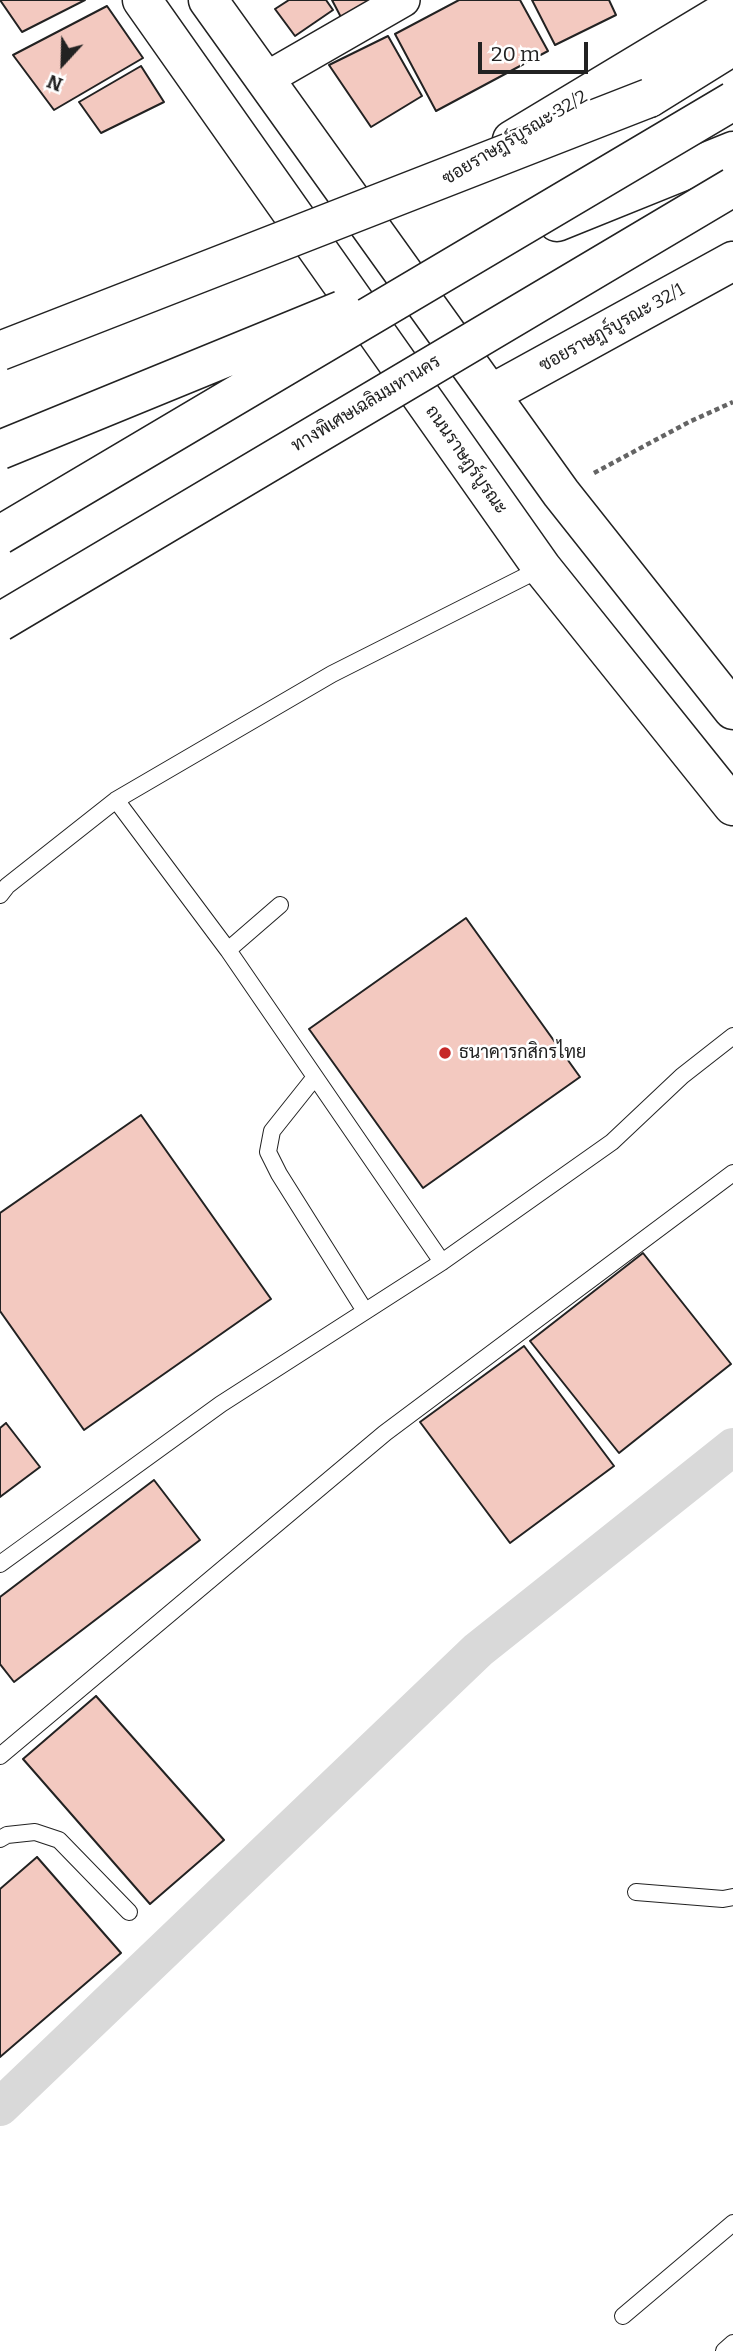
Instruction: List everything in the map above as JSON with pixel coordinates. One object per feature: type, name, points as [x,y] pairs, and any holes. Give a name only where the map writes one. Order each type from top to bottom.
[{"type":"main road","name":"ถนนราษฎร์บูรณะ","points":[[142,0],[542,568],[733,806]]},
{"type":"main road","points":[[208,0],[561,493],[733,710]]},
{"type":"main road","name":"ซอยราษฎร์บูรณะ 32/2","points":[[369,227],[733,6]]},
{"type":"main road","points":[[649,98],[733,46]]},
{"type":"main road","points":[[0,351],[733,66]]},
{"type":"main road","points":[[0,535],[733,100]]},
{"type":"main road","points":[[0,450],[733,151]]},
{"type":"main road","points":[[558,222],[733,169]]},
{"type":"main road","name":"ทางพิเศษเฉลิมมหานคร","points":[[0,622],[733,187]]},
{"type":"main road","name":"ซอยราษฎร์บูรณะ 32/1","points":[[491,394],[733,261]]},
{"type":"street","points":[[264,80],[403,0]]},
{"type":"lane","points":[[0,895],[7,886],[116,800],[332,674],[542,568]]},
{"type":"lane","points":[[116,800],[228,950],[442,1262]]},
{"type":"lane","points":[[228,950],[280,905]]},
{"type":"lane","points":[[0,1564],[221,1404],[442,1262],[612,1142],[682,1076],[733,1036]]},
{"type":"lane","points":[[315,1077],[272,1131],[268,1152],[365,1311]]},
{"type":"lane","points":[[0,1756],[385,1433],[733,1173]]},
{"type":"lane","points":[[0,1839],[7,1835],[35,1832],[59,1840],[129,1912]]},
{"type":"lane","points":[[636,1892],[723,1899],[733,1897]]},
{"type":"lane","points":[[623,2316],[733,2223]]},
{"type":"lane","points":[[724,2351],[733,2343]]},
{"type":"path","points":[[608,464],[733,402]]},
{"type":"building","points":[[0,0],[85,0],[22,32]]},
{"type":"building","points":[[289,0],[326,0],[333,10],[295,36],[275,9]]},
{"type":"building","points":[[332,0],[382,0],[344,23]]},
{"type":"building","points":[[459,0],[520,0],[548,51],[436,111],[395,34]]},
{"type":"building","points":[[532,0],[609,0],[616,15],[555,45]]},
{"type":"building","points":[[107,6],[143,58],[54,110],[13,55]]},
{"type":"building","points":[[388,36],[422,96],[371,127],[329,65]]},
{"type":"building","points":[[141,66],[164,102],[101,133],[79,102]]},
{"type":"building","name":"ธนาคารกสิกรไทย","points":[[466,918],[580,1077],[423,1188],[309,1029]]},
{"type":"building","points":[[141,1115],[271,1299],[84,1430],[0,1311],[0,1213]]},
{"type":"building","points":[[643,1253],[731,1364],[619,1453],[530,1341]]},
{"type":"building","points":[[524,1346],[614,1466],[510,1543],[420,1422]]},
{"type":"building","points":[[6,1423],[40,1467],[0,1497],[0,1428]]},
{"type":"building","points":[[154,1480],[200,1540],[14,1682],[0,1664],[0,1597]]},
{"type":"building","points":[[96,1696],[224,1840],[150,1904],[23,1759]]},
{"type":"building","points":[[37,1857],[121,1953],[0,2057],[0,1889]]},
{"type":"waterway","points":[[0,2107],[478,1650],[733,1447]]},
{"type":"place","name":"ธนาคารกสิกรไทย","points":[[445,1053]]}]
